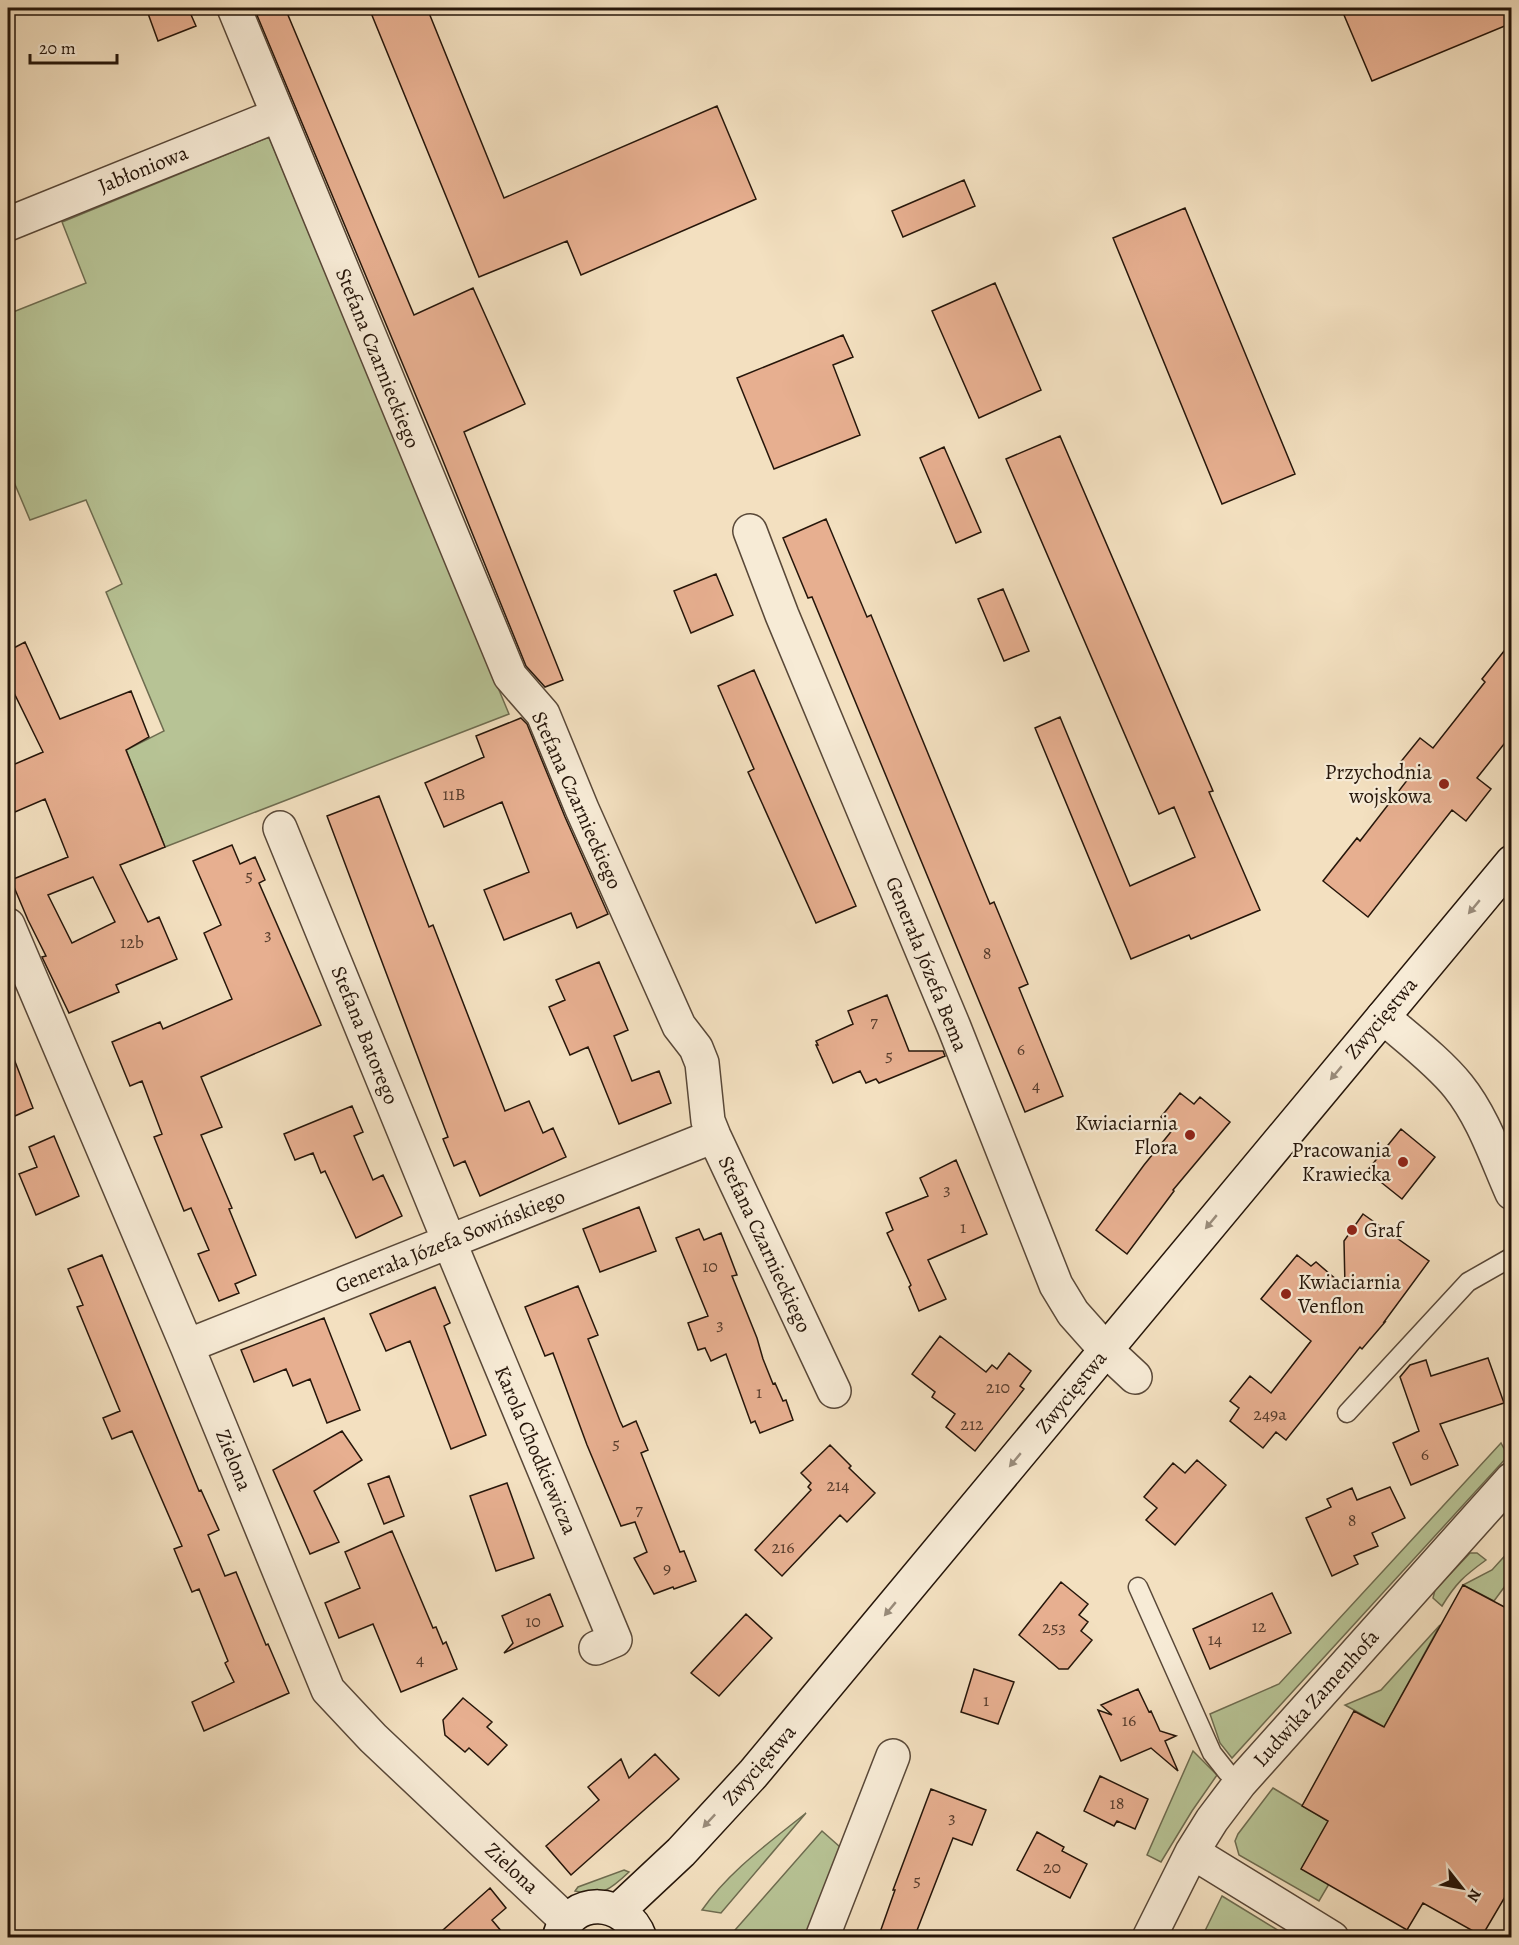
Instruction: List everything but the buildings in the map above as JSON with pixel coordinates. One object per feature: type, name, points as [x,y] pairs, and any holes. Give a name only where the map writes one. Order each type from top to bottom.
[{"type":"street","name":"Stefana Czarnieckiego","points":[[234,8],[510,676],[543,714],[582,809],[675,1015],[699,1055],[702,1063],[708,1121],[714,1137],[834,1391]]},
{"type":"street","name":"Jabłoniowa","points":[[8,224],[278,115]]},
{"type":"street","name":"Generała Józefa Bema","points":[[750,531],[785,622],[954,1027],[1056,1285],[1073,1313],[1105,1349],[1135,1377]]},
{"type":"street","name":"Stefana Batorego","points":[[280,828],[449,1241]]},
{"type":"street","name":"Zwycięstwa","points":[[618,1911],[681,1852],[753,1774],[1512,862]]},
{"type":"street","name":"Zielona","points":[[8,925],[187,1346],[328,1690],[563,1929]]},
{"type":"street","points":[[1383,1017],[1413,1042],[1458,1086],[1485,1129],[1512,1193]]},
{"type":"street","name":"Generała Józefa Sowińskiego","points":[[187,1346],[714,1137]]},
{"type":"street","name":"Karola Chodkiewicza","points":[[449,1241],[615,1640],[596,1648]]},
{"type":"street","name":"Ludwika Zamenhofa","points":[[1149,1938],[1192,1852],[1212,1820],[1240,1783],[1512,1479]]},
{"type":"street","points":[[822,1938],[893,1756]]},
{"type":"street","points":[[1192,1852],[1332,1938]]},
{"type":"street","points":[[563,1929],[578,1912],[591,1907],[604,1906],[618,1911],[631,1921],[640,1938]]},
{"type":"lane","points":[[1347,1413],[1468,1282],[1512,1257]]},
{"type":"lane","points":[[1138,1587],[1212,1753],[1227,1772],[1240,1783]]},
{"type":"green space","points":[[269,137],[509,714],[165,847],[126,750],[164,731],[106,592],[122,584],[86,500],[30,520],[8,468],[8,314],[86,283],[62,222]]},
{"type":"green space","points":[[1501,1443],[1508,1456],[1232,1758],[1220,1743],[1210,1714],[1279,1684]]},
{"type":"green space","points":[[1511,1549],[1511,1578],[1494,1601],[1463,1585],[1492,1570]]},
{"type":"green space","points":[[1470,1553],[1477,1553],[1486,1560],[1461,1580],[1442,1606],[1433,1598],[1435,1590]]},
{"type":"green space","points":[[1440,1625],[1384,1727],[1345,1705],[1381,1690]]},
{"type":"green space","points":[[1193,1751],[1217,1775],[1161,1862],[1147,1855]]},
{"type":"green space","points":[[1273,1788],[1328,1821],[1329,1884],[1319,1901],[1239,1855],[1235,1841],[1238,1834]]},
{"type":"green space","points":[[806,1813],[721,1913],[702,1910],[737,1870]]},
{"type":"green space","points":[[822,1831],[840,1847],[805,1937],[728,1938]]},
{"type":"green space","points":[[624,1870],[629,1872],[617,1883],[599,1893],[575,1891],[578,1887]]},
{"type":"green space","points":[[1222,1896],[1289,1937],[1202,1937]]},
{"type":"place","name":"Przychodnia wojskowa","points":[[1444,784]]},
{"type":"place","name":"Kwiaciarnia Flora","points":[[1190,1135]]},
{"type":"place","name":"Pracowania Krawiecka","points":[[1403,1162]]},
{"type":"place","name":"Graf","points":[[1352,1230]]},
{"type":"place","name":"Kwiaciarnia Venflon","points":[[1286,1294]]}]
